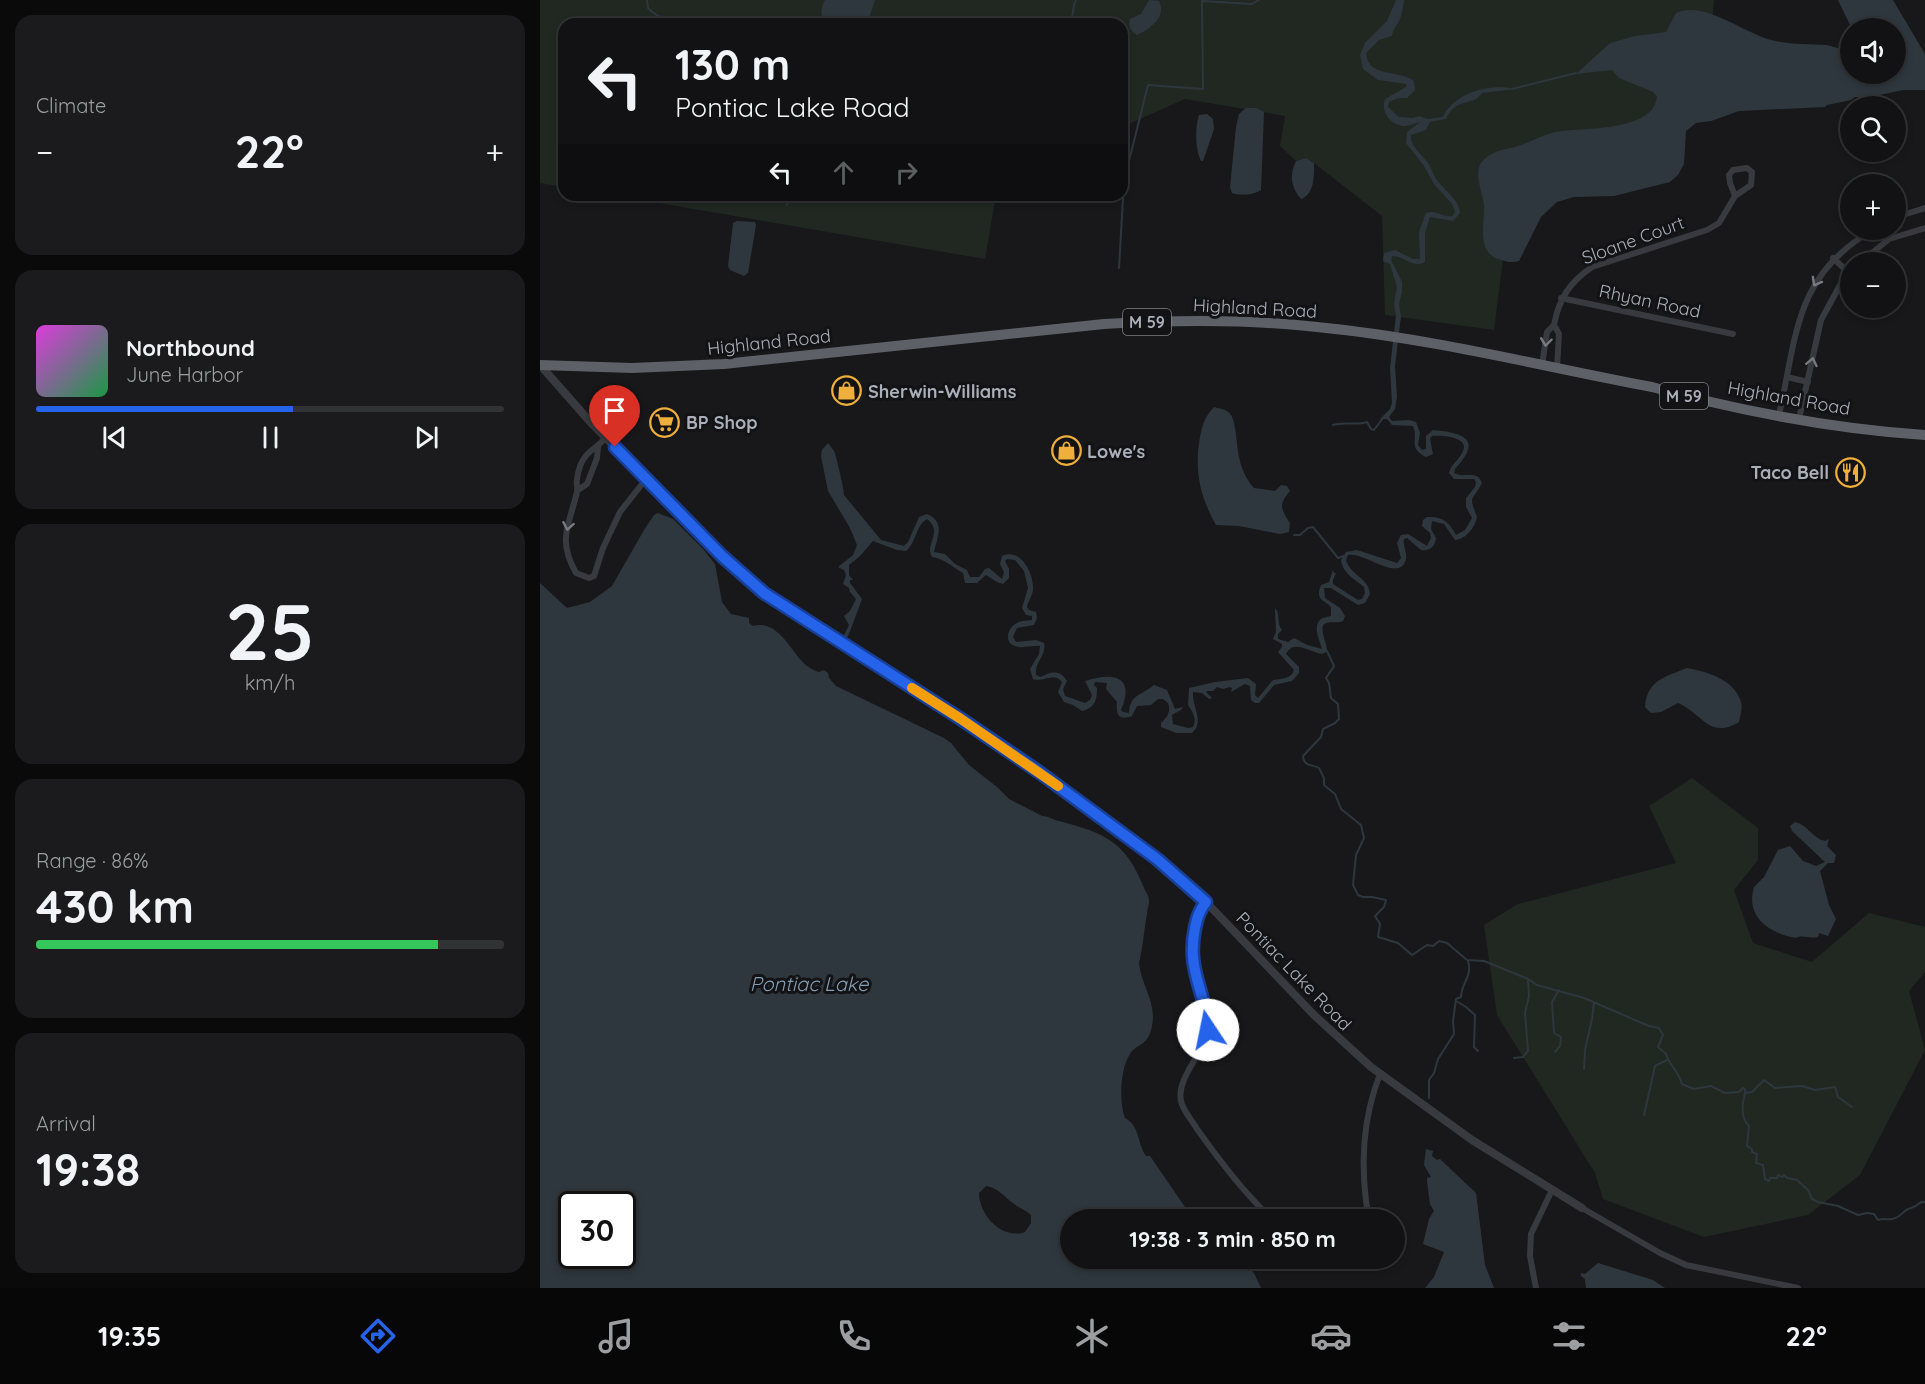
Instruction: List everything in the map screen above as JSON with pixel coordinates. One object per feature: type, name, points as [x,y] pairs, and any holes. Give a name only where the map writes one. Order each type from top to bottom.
[{"type":"highway","name":"Highland Road","points":[[540,365],[632,368],[724,364],[1093,325],[1152,321],[1271,323],[1367,333],[1653,387],[1684,396],[1779,416],[1925,435]]},
{"type":"street","name":"Sloane Court","points":[[1542,365],[1547,332],[1554,325],[1562,298],[1577,277],[1592,267],[1707,230],[1719,223],[1736,196],[1751,185],[1752,172],[1747,168],[1733,170],[1729,175],[1736,196]]},
{"type":"street","points":[[1906,214],[1925,207]]},
{"type":"street","points":[[1874,252],[1889,239],[1925,228]]},
{"type":"street","points":[[1779,416],[1798,320],[1822,271],[1833,258],[1855,240]]},
{"type":"street","points":[[1833,258],[1840,264]]},
{"type":"street","points":[[1799,419],[1821,320],[1840,289]]},
{"type":"street","name":"Rhyan Road","points":[[1562,298],[1732,334]]},
{"type":"street","name":"Sloane Court","points":[[1554,325],[1559,334],[1557,368]]},
{"type":"street","name":"Pontiac Lake Road","points":[[540,365],[605,438],[722,556],[764,593],[1029,765],[1157,859],[1206,902],[1314,1016],[1380,1074],[1459,1132],[1582,1208],[1660,1253],[1686,1265],[1798,1288]]},
{"type":"street","points":[[1787,377],[1808,382]]},
{"type":"street","points":[[605,438],[598,447],[585,456],[576,480],[578,490],[566,528],[566,549],[569,561],[576,573],[589,578],[594,576],[603,548],[620,512],[646,479]]},
{"type":"street","points":[[578,490],[587,484],[597,458],[598,447]]},
{"type":"street","points":[[1206,902],[1198,917],[1192,954],[1194,970],[1207,1016],[1208,1030],[1182,1089],[1181,1101],[1215,1154],[1262,1209]]},
{"type":"street","points":[[1367,1209],[1364,1196],[1364,1150],[1372,1093],[1380,1074]]},
{"type":"street","points":[[1536,1288],[1530,1256],[1531,1234],[1552,1190]]},
{"type":"shaded area","points":[[540,0],[1714,0],[1712,24],[1647,131],[1508,161],[1504,251],[1494,330],[1385,315],[1382,216],[1314,163],[1306,158],[1296,161],[1280,146],[1285,116],[1185,99],[1128,124],[1128,18],[558,18],[558,186],[540,183]]},
{"type":"shaded area","points":[[647,201],[995,201],[985,259]]},
{"type":"shaded area","points":[[1692,778],[1758,828],[1758,860],[1734,890],[1753,943],[1812,962],[1869,913],[1925,927],[1925,972],[1909,991],[1925,1050],[1860,1175],[1808,1215],[1704,1237],[1603,1199],[1595,1173],[1497,1015],[1484,925],[1518,904],[1676,863],[1649,806]]},
{"type":"water","points":[[825,0],[875,0],[869,18],[823,18],[822,6]]},
{"type":"water","points":[[1149,0],[1159,1],[1161,12],[1152,26],[1137,35],[1130,28],[1130,19],[1141,14]]},
{"type":"water","points":[[1396,0],[1404,0],[1401,16],[1392,36],[1379,40],[1366,53],[1372,67],[1408,77],[1414,81],[1415,90],[1407,98],[1398,98],[1389,102],[1388,107],[1399,117],[1419,116],[1428,119],[1443,117],[1455,102],[1474,92],[1495,87],[1515,89],[1482,93],[1474,100],[1454,108],[1446,119],[1430,122],[1426,130],[1411,135],[1414,147],[1428,163],[1436,179],[1454,199],[1460,213],[1453,221],[1430,217],[1425,233],[1425,262],[1416,264],[1392,256],[1391,260],[1402,282],[1402,292],[1399,304],[1401,316],[1395,366],[1397,397],[1395,409],[1389,417],[1392,421],[1416,422],[1420,433],[1418,445],[1422,450],[1426,449],[1426,436],[1433,430],[1454,433],[1467,440],[1468,451],[1454,473],[1477,476],[1482,483],[1472,498],[1477,517],[1469,532],[1463,538],[1455,540],[1444,524],[1432,521],[1431,529],[1436,538],[1433,546],[1421,550],[1407,538],[1404,539],[1406,559],[1401,567],[1387,567],[1362,557],[1348,555],[1346,560],[1348,565],[1366,584],[1370,594],[1365,603],[1358,605],[1331,588],[1324,588],[1325,598],[1340,608],[1345,616],[1343,621],[1323,625],[1327,652],[1322,654],[1297,647],[1289,650],[1286,654],[1299,667],[1299,673],[1292,681],[1274,685],[1259,703],[1251,700],[1250,686],[1245,684],[1231,692],[1230,687],[1223,689],[1217,687],[1213,691],[1207,691],[1212,698],[1209,699],[1202,693],[1193,692],[1198,724],[1192,733],[1176,733],[1161,727],[1169,711],[1168,703],[1163,699],[1158,699],[1151,705],[1137,706],[1132,716],[1124,718],[1119,715],[1117,702],[1106,689],[1107,683],[1095,682],[1096,700],[1090,708],[1082,711],[1064,702],[1058,692],[1062,682],[1056,677],[1033,679],[1030,669],[1039,654],[1040,646],[1018,647],[1011,644],[1008,638],[1009,631],[1014,625],[1021,621],[1032,620],[1032,616],[1026,615],[1022,608],[1028,588],[1024,571],[1015,560],[1007,559],[1005,561],[1009,569],[1009,578],[1003,584],[986,575],[977,583],[965,583],[963,573],[945,561],[932,557],[930,547],[934,529],[927,519],[920,526],[906,551],[873,541],[849,565],[849,575],[853,580],[850,580],[850,583],[862,599],[849,634],[846,639],[843,637],[849,625],[844,616],[850,611],[856,599],[849,588],[843,584],[846,575],[844,570],[838,567],[853,555],[857,545],[850,528],[828,491],[821,456],[822,450],[828,443],[835,454],[844,495],[881,540],[904,546],[919,517],[927,514],[937,521],[939,531],[934,552],[945,554],[955,564],[967,570],[970,577],[979,577],[985,569],[989,568],[1002,579],[1004,572],[1000,564],[1002,556],[1009,554],[1015,555],[1025,563],[1033,583],[1033,591],[1027,607],[1036,612],[1037,618],[1034,625],[1017,628],[1013,637],[1016,642],[1036,640],[1044,643],[1044,652],[1037,666],[1036,675],[1040,677],[1058,673],[1067,681],[1063,689],[1065,696],[1085,703],[1092,695],[1085,681],[1104,677],[1119,679],[1126,689],[1121,710],[1129,713],[1134,699],[1154,685],[1167,690],[1175,709],[1183,707],[1172,715],[1173,724],[1188,728],[1193,727],[1195,721],[1188,705],[1189,688],[1248,678],[1256,684],[1255,695],[1258,698],[1272,681],[1288,677],[1292,673],[1294,670],[1278,652],[1282,644],[1273,639],[1276,632],[1275,608],[1282,630],[1278,634],[1278,639],[1288,642],[1294,638],[1322,649],[1317,626],[1321,619],[1331,616],[1331,607],[1319,596],[1321,585],[1329,582],[1333,570],[1336,573],[1333,584],[1358,600],[1362,599],[1365,593],[1364,587],[1350,576],[1342,565],[1341,560],[1346,552],[1357,550],[1397,563],[1401,558],[1397,543],[1401,535],[1408,534],[1427,546],[1431,538],[1430,533],[1422,526],[1423,520],[1427,517],[1445,521],[1456,535],[1465,530],[1472,518],[1466,507],[1466,498],[1475,487],[1476,482],[1474,479],[1454,479],[1449,473],[1462,453],[1463,443],[1454,438],[1432,436],[1430,439],[1433,454],[1426,457],[1415,446],[1413,426],[1392,425],[1387,419],[1380,419],[1390,409],[1392,403],[1390,368],[1397,287],[1390,264],[1383,261],[1384,253],[1395,250],[1413,259],[1420,259],[1419,232],[1426,213],[1453,216],[1455,211],[1406,143],[1407,132],[1420,122],[1401,126],[1388,118],[1384,109],[1385,99],[1406,87],[1407,84],[1378,80],[1363,69],[1360,55],[1365,43],[1387,21]]},
{"type":"water","points":[[1838,0],[1893,0],[1904,18],[1847,18]]},
{"type":"water","points":[[1687,10],[1711,14],[1771,40],[1792,44],[1826,45],[1840,49],[1840,84],[1906,84],[1906,22],[1925,54],[1925,90],[1903,90],[1875,96],[1840,96],[1840,102],[1825,107],[1739,111],[1711,121],[1696,123],[1686,131],[1684,164],[1678,175],[1670,182],[1614,196],[1574,197],[1557,202],[1541,217],[1519,261],[1503,261],[1493,256],[1484,245],[1484,205],[1478,171],[1480,165],[1490,155],[1555,132],[1615,126],[1630,122],[1643,117],[1653,108],[1657,96],[1653,92],[1619,78],[1612,70],[1576,74],[1610,43],[1635,36],[1666,32],[1676,13]]},
{"type":"water","points":[[1246,108],[1256,108],[1264,112],[1261,190],[1251,194],[1239,194],[1232,193],[1230,187],[1236,127],[1239,114]]},
{"type":"water","points":[[1207,114],[1213,119],[1214,129],[1203,161],[1201,161],[1196,138],[1197,126],[1199,115]]},
{"type":"water","points":[[1306,158],[1314,163],[1314,178],[1309,193],[1301,199],[1293,186],[1292,171],[1296,161]]},
{"type":"water","points":[[737,221],[755,222],[756,225],[748,273],[744,276],[730,270],[728,266],[733,223]]},
{"type":"water","points":[[1214,407],[1225,410],[1232,417],[1240,463],[1254,488],[1275,491],[1281,485],[1287,486],[1290,491],[1282,504],[1290,523],[1289,532],[1280,534],[1239,526],[1216,525],[1202,494],[1198,472],[1200,437],[1208,414]]},
{"type":"water","name":"Pontiac Lake","points":[[658,513],[673,519],[715,564],[722,602],[731,614],[749,618],[749,623],[753,626],[762,625],[771,628],[785,640],[803,663],[819,672],[824,670],[836,686],[944,738],[969,765],[1009,799],[1042,816],[1101,835],[1112,842],[1130,860],[1149,899],[1139,963],[1151,1002],[1153,1018],[1148,1038],[1133,1050],[1124,1068],[1123,1111],[1125,1118],[1136,1130],[1146,1156],[1150,1156],[1185,1207],[1190,1209],[1060,1209],[1060,1269],[1250,1269],[1261,1288],[540,1288],[540,583],[567,608],[590,602],[612,586],[654,515]],"holes":[[[986,1186],[991,1187],[1031,1215],[1031,1223],[1025,1232],[1016,1234],[1000,1229],[987,1217],[979,1193]]]},
{"type":"water","points":[[1687,668],[1711,674],[1733,688],[1742,704],[1739,722],[1729,727],[1713,727],[1678,703],[1661,712],[1651,713],[1645,707],[1646,698],[1653,685]]},
{"type":"water","points":[[1795,822],[1825,841],[1829,839],[1827,846],[1836,855],[1834,863],[1828,863],[1820,871],[1829,905],[1836,919],[1828,936],[1819,933],[1818,937],[1786,936],[1762,922],[1753,907],[1754,887],[1764,877],[1778,850],[1790,846],[1803,861],[1816,866],[1825,862],[1792,831],[1790,826]]},
{"type":"water","points":[[1426,1149],[1433,1151],[1432,1156],[1437,1160],[1440,1159],[1476,1193],[1485,1265],[1494,1288],[1425,1288],[1434,1277],[1444,1252],[1423,1244],[1429,1219],[1434,1211],[1430,1204],[1427,1181],[1427,1178],[1431,1177],[1424,1165]]},
{"type":"water","points":[[1598,1263],[1653,1280],[1665,1288],[1586,1288],[1585,1279],[1581,1273],[1585,1274]]},
{"type":"waterway","points":[[647,0],[648,8],[664,18]]},
{"type":"waterway","points":[[1072,18],[1076,0]]},
{"type":"waterway","points":[[1128,165],[1148,85],[1203,89],[1202,1],[1252,4],[1259,0]]},
{"type":"waterway","points":[[1512,89],[1576,73]]},
{"type":"waterway","points":[[787,205],[788,201]]},
{"type":"waterway","points":[[1119,268],[1123,201]]},
{"type":"waterway","points":[[1333,425],[1367,422],[1374,430],[1383,418]]},
{"type":"waterway","points":[[1294,535],[1300,535],[1313,527],[1338,558],[1344,556]]},
{"type":"waterway","points":[[1327,651],[1334,666],[1326,678],[1331,698],[1338,704],[1339,719],[1323,729],[1321,737],[1303,756],[1307,764],[1319,768],[1324,778],[1324,785],[1335,794],[1341,809],[1361,825],[1364,838],[1356,855],[1353,885],[1358,895],[1386,900],[1384,907],[1375,916],[1380,924],[1378,937],[1398,943],[1412,955],[1427,945],[1433,946],[1439,941],[1447,943],[1467,960],[1484,961],[1537,985],[1584,998],[1649,1026],[1659,1028],[1663,1035],[1658,1047],[1666,1054],[1682,1084],[1694,1089],[1711,1086],[1725,1093],[1739,1092],[1743,1088],[1745,1093]]},
{"type":"waterway","points":[[1429,1098],[1429,1080],[1434,1073],[1438,1059],[1454,1034],[1456,999],[1461,997],[1468,975],[1468,961]]},
{"type":"waterway","points":[[1514,1058],[1523,1057],[1528,1051],[1525,1013],[1529,996],[1528,979]]},
{"type":"waterway","points":[[1555,1052],[1560,1046],[1561,1037],[1554,1033],[1552,1002],[1559,990]]},
{"type":"waterway","points":[[1456,1001],[1475,1015],[1474,1047],[1478,1051]]},
{"type":"waterway","points":[[1584,1069],[1585,1050],[1594,1003]]},
{"type":"waterway","points":[[1644,1115],[1655,1066],[1667,1060]]},
{"type":"waterway","points":[[1745,1093],[1752,1092],[1764,1080],[1775,1088],[1802,1086],[1815,1090],[1835,1087],[1838,1097],[1852,1107]]},
{"type":"waterway","points":[[1745,1093],[1742,1111],[1749,1126],[1747,1146],[1757,1154],[1756,1163],[1763,1165],[1765,1179],[1769,1181],[1770,1178],[1784,1175],[1797,1180],[1808,1190],[1812,1199],[1818,1202],[1838,1206],[1858,1215],[1874,1214],[1878,1220],[1895,1218],[1921,1202],[1925,1202]]},
{"type":"slow traffic","points":[[912,688],[1058,786]]},
{"type":"place","name":"Sherwin-Williams","points":[[847,391]]},
{"type":"place","name":"BP Shop","points":[[665,422]]},
{"type":"place","name":"Lowe's","points":[[1066,451]]},
{"type":"place","name":"Taco Bell","points":[[1850,472]]},
{"type":"route","points":[[615,447],[722,556],[764,593],[961,719],[1039,772],[1157,859],[1206,902],[1199,911],[1192,954],[1199,991],[1207,1016],[1208,1030]]}]
